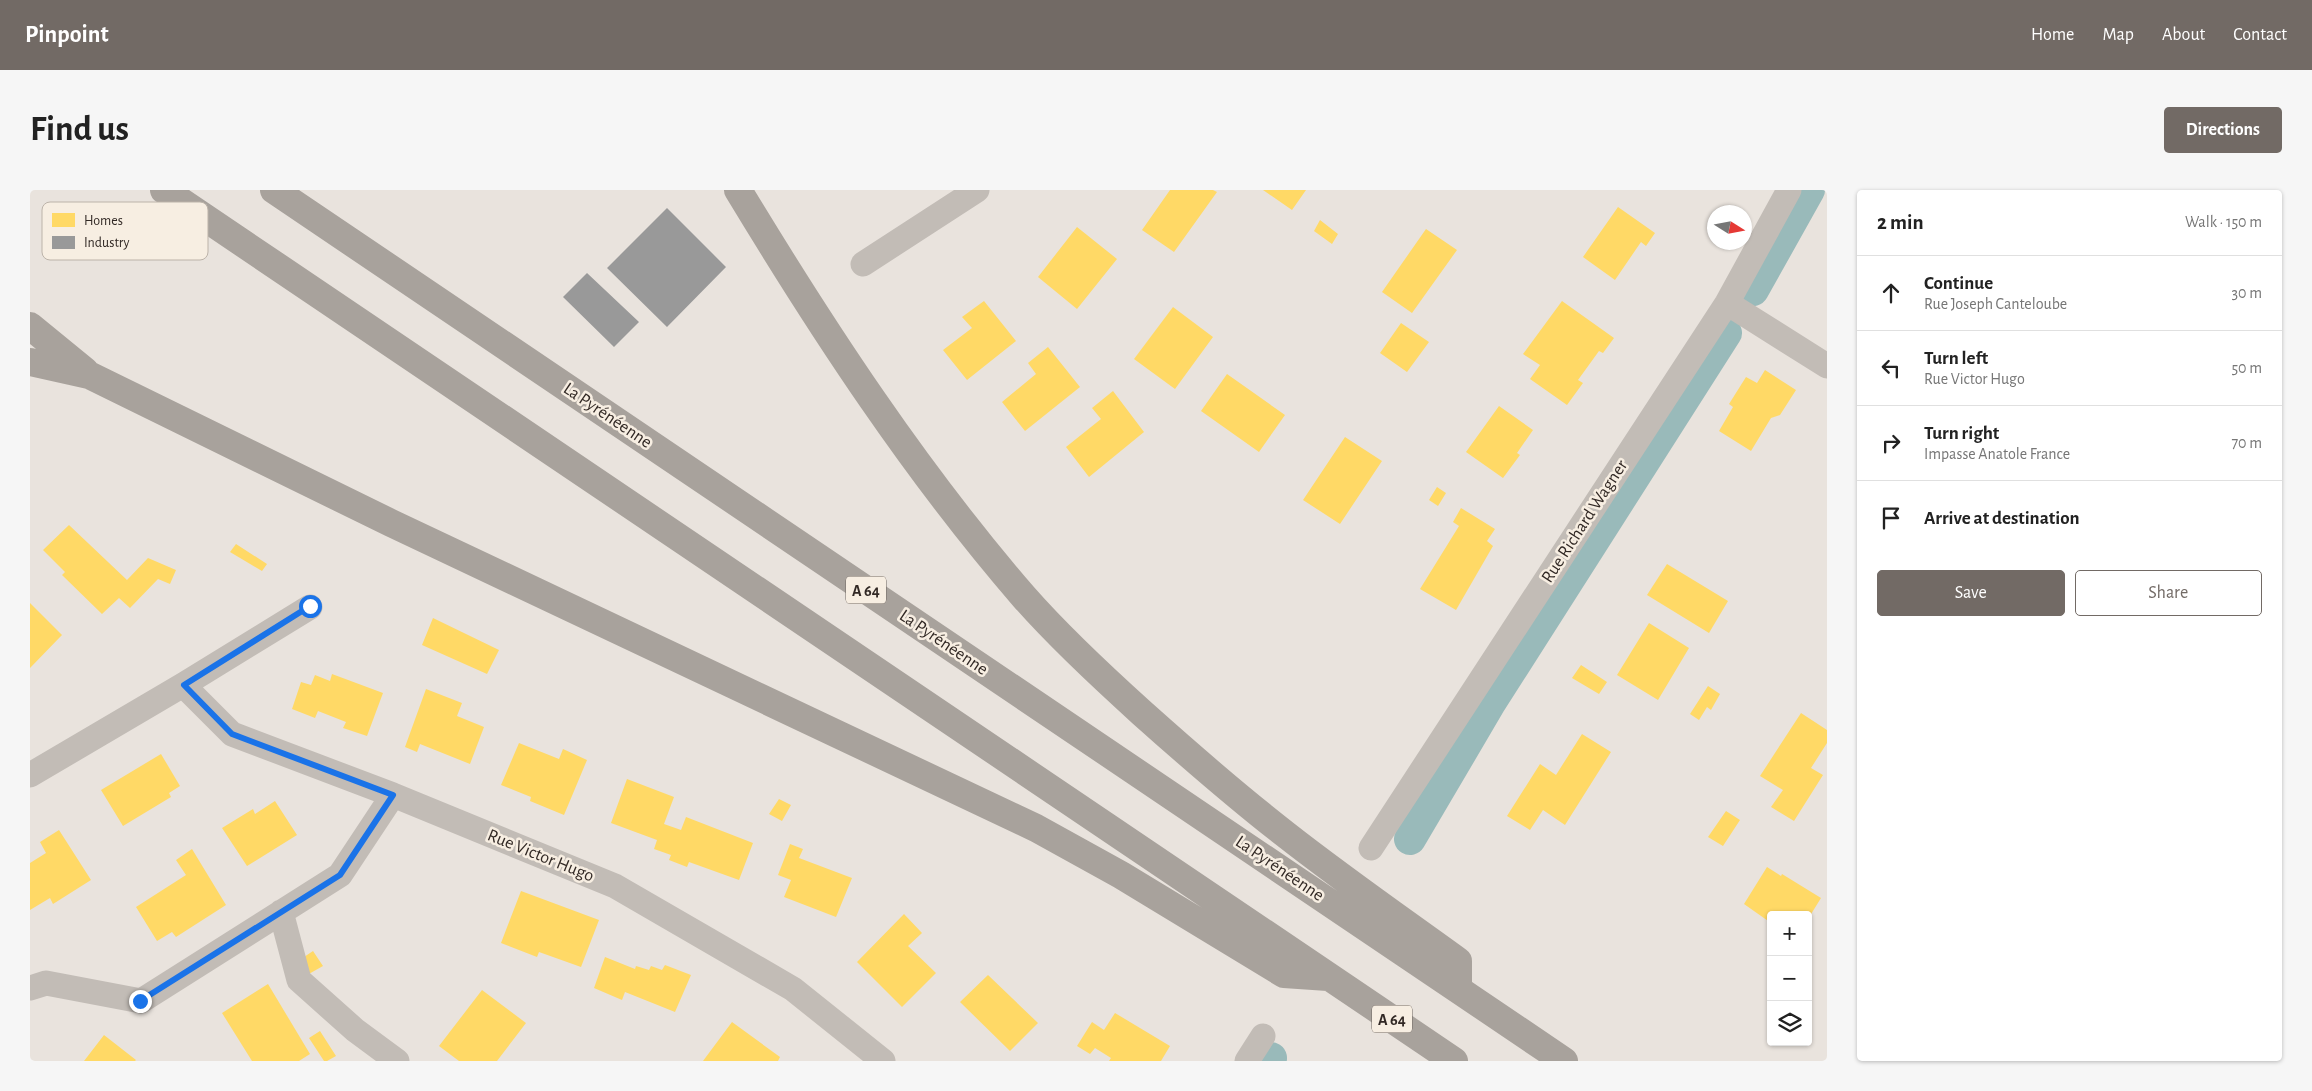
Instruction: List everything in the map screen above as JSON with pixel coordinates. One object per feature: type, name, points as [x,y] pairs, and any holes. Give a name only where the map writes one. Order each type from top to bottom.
[{"type":"highway","name":"A 64","points":[[164,190],[182,202]]},
{"type":"highway","name":"La Pyrénéenne","points":[[274,190],[1564,1061]]},
{"type":"highway","points":[[738,190],[802,295],[870,397],[936,490],[1025,598],[1105,679],[1191,757],[1285,835],[1458,961],[1458,989]]},
{"type":"highway","name":"A 64","points":[[208,220],[1454,1061]]},
{"type":"highway","points":[[30,326],[89,375],[391,523],[1036,828],[1122,874],[1284,974],[1329,977]]},
{"type":"highway","points":[[30,362],[89,375]]},
{"type":"street","points":[[864,264],[977,190]]},
{"type":"street","name":"Rue Richard Wagner","points":[[1371,848],[1727,303],[1789,190]]},
{"type":"street","points":[[1727,303],[1827,366]]},
{"type":"street","points":[[30,776],[184,685],[310,606]]},
{"type":"street","name":"Rue Victor Hugo","points":[[184,685],[232,734],[393,795],[615,886],[793,989],[883,1061]]},
{"type":"street","points":[[30,988],[46,983],[140,1001],[340,875],[393,795]]},
{"type":"street","points":[[281,912],[299,980],[355,1030],[397,1061]]},
{"type":"street","points":[[1247,1061],[1263,1036]]},
{"type":"building: Homes","points":[[1170,190],[1213,190],[1217,192],[1174,252],[1142,230]]},
{"type":"building: Homes","points":[[1263,190],[1306,190],[1292,210]]},
{"type":"building: Homes","points":[[1618,207],[1655,233],[1646,246],[1641,242],[1615,280],[1583,257]]},
{"type":"building: Homes","points":[[1320,220],[1338,234],[1332,244],[1314,231]]},
{"type":"building: Homes","points":[[1077,227],[1117,259],[1077,309],[1038,277]]},
{"type":"building: Homes","points":[[1426,229],[1457,250],[1412,313],[1382,292]]},
{"type":"building: Homes","points":[[984,301],[1016,341],[967,380],[943,350],[972,328],[962,317]]},
{"type":"building: Homes","points":[[1562,301],[1614,338],[1603,353],[1599,351],[1578,380],[1583,383],[1567,405],[1530,379],[1540,365],[1523,354]]},
{"type":"building: Homes","points":[[1173,307],[1213,337],[1175,389],[1134,359]]},
{"type":"building: Homes","points":[[1401,323],[1429,342],[1407,372],[1380,353]]},
{"type":"building: Homes","points":[[1048,347],[1080,387],[1025,431],[1002,402],[1036,374],[1028,363]]},
{"type":"building: Homes","points":[[1765,370],[1796,390],[1780,415],[1771,418],[1751,451],[1719,431],[1733,407],[1729,404],[1746,377],[1757,383]]},
{"type":"building: Homes","points":[[1227,374],[1285,415],[1259,452],[1201,411]]},
{"type":"building: Homes","points":[[1113,391],[1144,432],[1089,477],[1066,447],[1101,419],[1092,408]]},
{"type":"building: Homes","points":[[1499,406],[1533,430],[1517,453],[1520,455],[1503,478],[1466,452]]},
{"type":"building: Homes","points":[[1345,437],[1382,461],[1340,524],[1303,500]]},
{"type":"building: Homes","points":[[1437,487],[1446,493],[1438,506],[1429,500]]},
{"type":"building: Homes","points":[[1461,508],[1495,529],[1487,541],[1493,546],[1456,610],[1420,589],[1459,526],[1453,522]]},
{"type":"building: Homes","points":[[69,525],[127,580],[148,558],[176,570],[170,584],[158,579],[130,608],[119,598],[102,614],[62,575],[65,572],[43,550]]},
{"type":"building: Homes","points":[[236,544],[267,564],[262,571],[230,552]]},
{"type":"building: Homes","points":[[1667,564],[1728,601],[1709,633],[1647,595]]},
{"type":"building: Homes","points":[[30,603],[62,635],[30,668]]},
{"type":"building: Homes","points":[[433,618],[499,650],[487,674],[422,645]]},
{"type":"building: Homes","points":[[1649,623],[1689,648],[1658,700],[1617,675]]},
{"type":"building: Homes","points":[[1581,665],[1607,682],[1599,694],[1572,678]]},
{"type":"building: Homes","points":[[332,674],[383,693],[367,736],[343,728],[346,722],[318,711],[315,718],[292,709],[301,682],[311,685],[315,675],[330,681]]},
{"type":"building: Homes","points":[[1708,686],[1720,694],[1711,710],[1707,707],[1699,720],[1690,714]]},
{"type":"building: Homes","points":[[426,689],[462,703],[457,716],[484,727],[470,764],[420,744],[417,752],[405,747]]},
{"type":"building: Homes","points":[[1801,713],[1827,730],[1827,743],[1811,768],[1823,775],[1794,821],[1771,807],[1783,790],[1760,776]]},
{"type":"building: Homes","points":[[1582,734],[1611,752],[1565,825],[1543,810],[1530,830],[1507,816],[1540,764],[1556,775]]},
{"type":"building: Homes","points":[[519,743],[559,759],[563,749],[587,760],[564,815],[530,801],[531,797],[501,785]]},
{"type":"building: Homes","points":[[161,754],[180,786],[169,793],[171,797],[123,826],[101,790]]},
{"type":"building: Homes","points":[[627,779],[674,797],[664,824],[681,830],[686,817],[753,843],[739,880],[689,862],[687,867],[669,860],[671,855],[654,849],[657,840],[611,823]]},
{"type":"building: Homes","points":[[779,799],[791,805],[782,821],[769,814]]},
{"type":"building: Homes","points":[[275,801],[297,835],[247,866],[222,828],[253,809],[255,814]]},
{"type":"building: Homes","points":[[1726,811],[1740,820],[1723,846],[1708,837]]},
{"type":"building: Homes","points":[[59,830],[91,880],[53,904],[50,898],[30,910],[30,863],[46,853],[40,842]]},
{"type":"building: Homes","points":[[790,844],[803,849],[799,858],[852,878],[836,917],[784,897],[791,880],[778,875]]},
{"type":"building: Homes","points":[[192,849],[226,905],[176,937],[172,932],[157,941],[136,907],[186,875],[176,860]]},
{"type":"building: Homes","points":[[1767,867],[1821,898],[1812,913],[1812,911],[1767,911],[1767,920],[1744,904]]},
{"type":"building: Homes","points":[[521,891],[599,920],[581,967],[539,952],[537,957],[501,943]]},
{"type":"building: Homes","points":[[904,914],[922,933],[908,946],[936,973],[902,1007],[857,962]]},
{"type":"building: Homes","points":[[313,951],[323,966],[307,975],[298,961]]},
{"type":"building: Homes","points":[[605,957],[635,969],[636,966],[649,970],[651,966],[662,970],[665,965],[691,975],[675,1012],[625,992],[622,1000],[594,988]]},
{"type":"building: Homes","points":[[988,975],[1038,1023],[1010,1051],[960,1002]]},
{"type":"building: Homes","points":[[268,984],[310,1054],[299,1061],[252,1061],[222,1013]]},
{"type":"building: Homes","points":[[482,990],[526,1023],[497,1061],[459,1061],[439,1046]]},
{"type":"building: Homes","points":[[1115,1013],[1170,1046],[1161,1061],[1109,1061],[1111,1058],[1095,1048],[1090,1054],[1077,1046],[1092,1022],[1104,1030]]},
{"type":"building: Homes","points":[[732,1022],[780,1057],[778,1061],[703,1061]]},
{"type":"building: Homes","points":[[320,1031],[336,1056],[327,1061],[324,1061],[309,1038]]},
{"type":"building: Homes","points":[[104,1035],[136,1060],[84,1061]]},
{"type":"building: Industry","points":[[667,208],[726,267],[667,327],[607,268]]},
{"type":"building: Industry","points":[[587,273],[639,322],[614,347],[563,297]]},
{"type":"waterway","points":[[1753,290],[1809,190]]},
{"type":"waterway","points":[[1410,839],[1490,703],[1726,333]]},
{"type":"route","points":[[140,1001],[340,875],[393,795],[232,734],[184,685],[310,606]]}]
